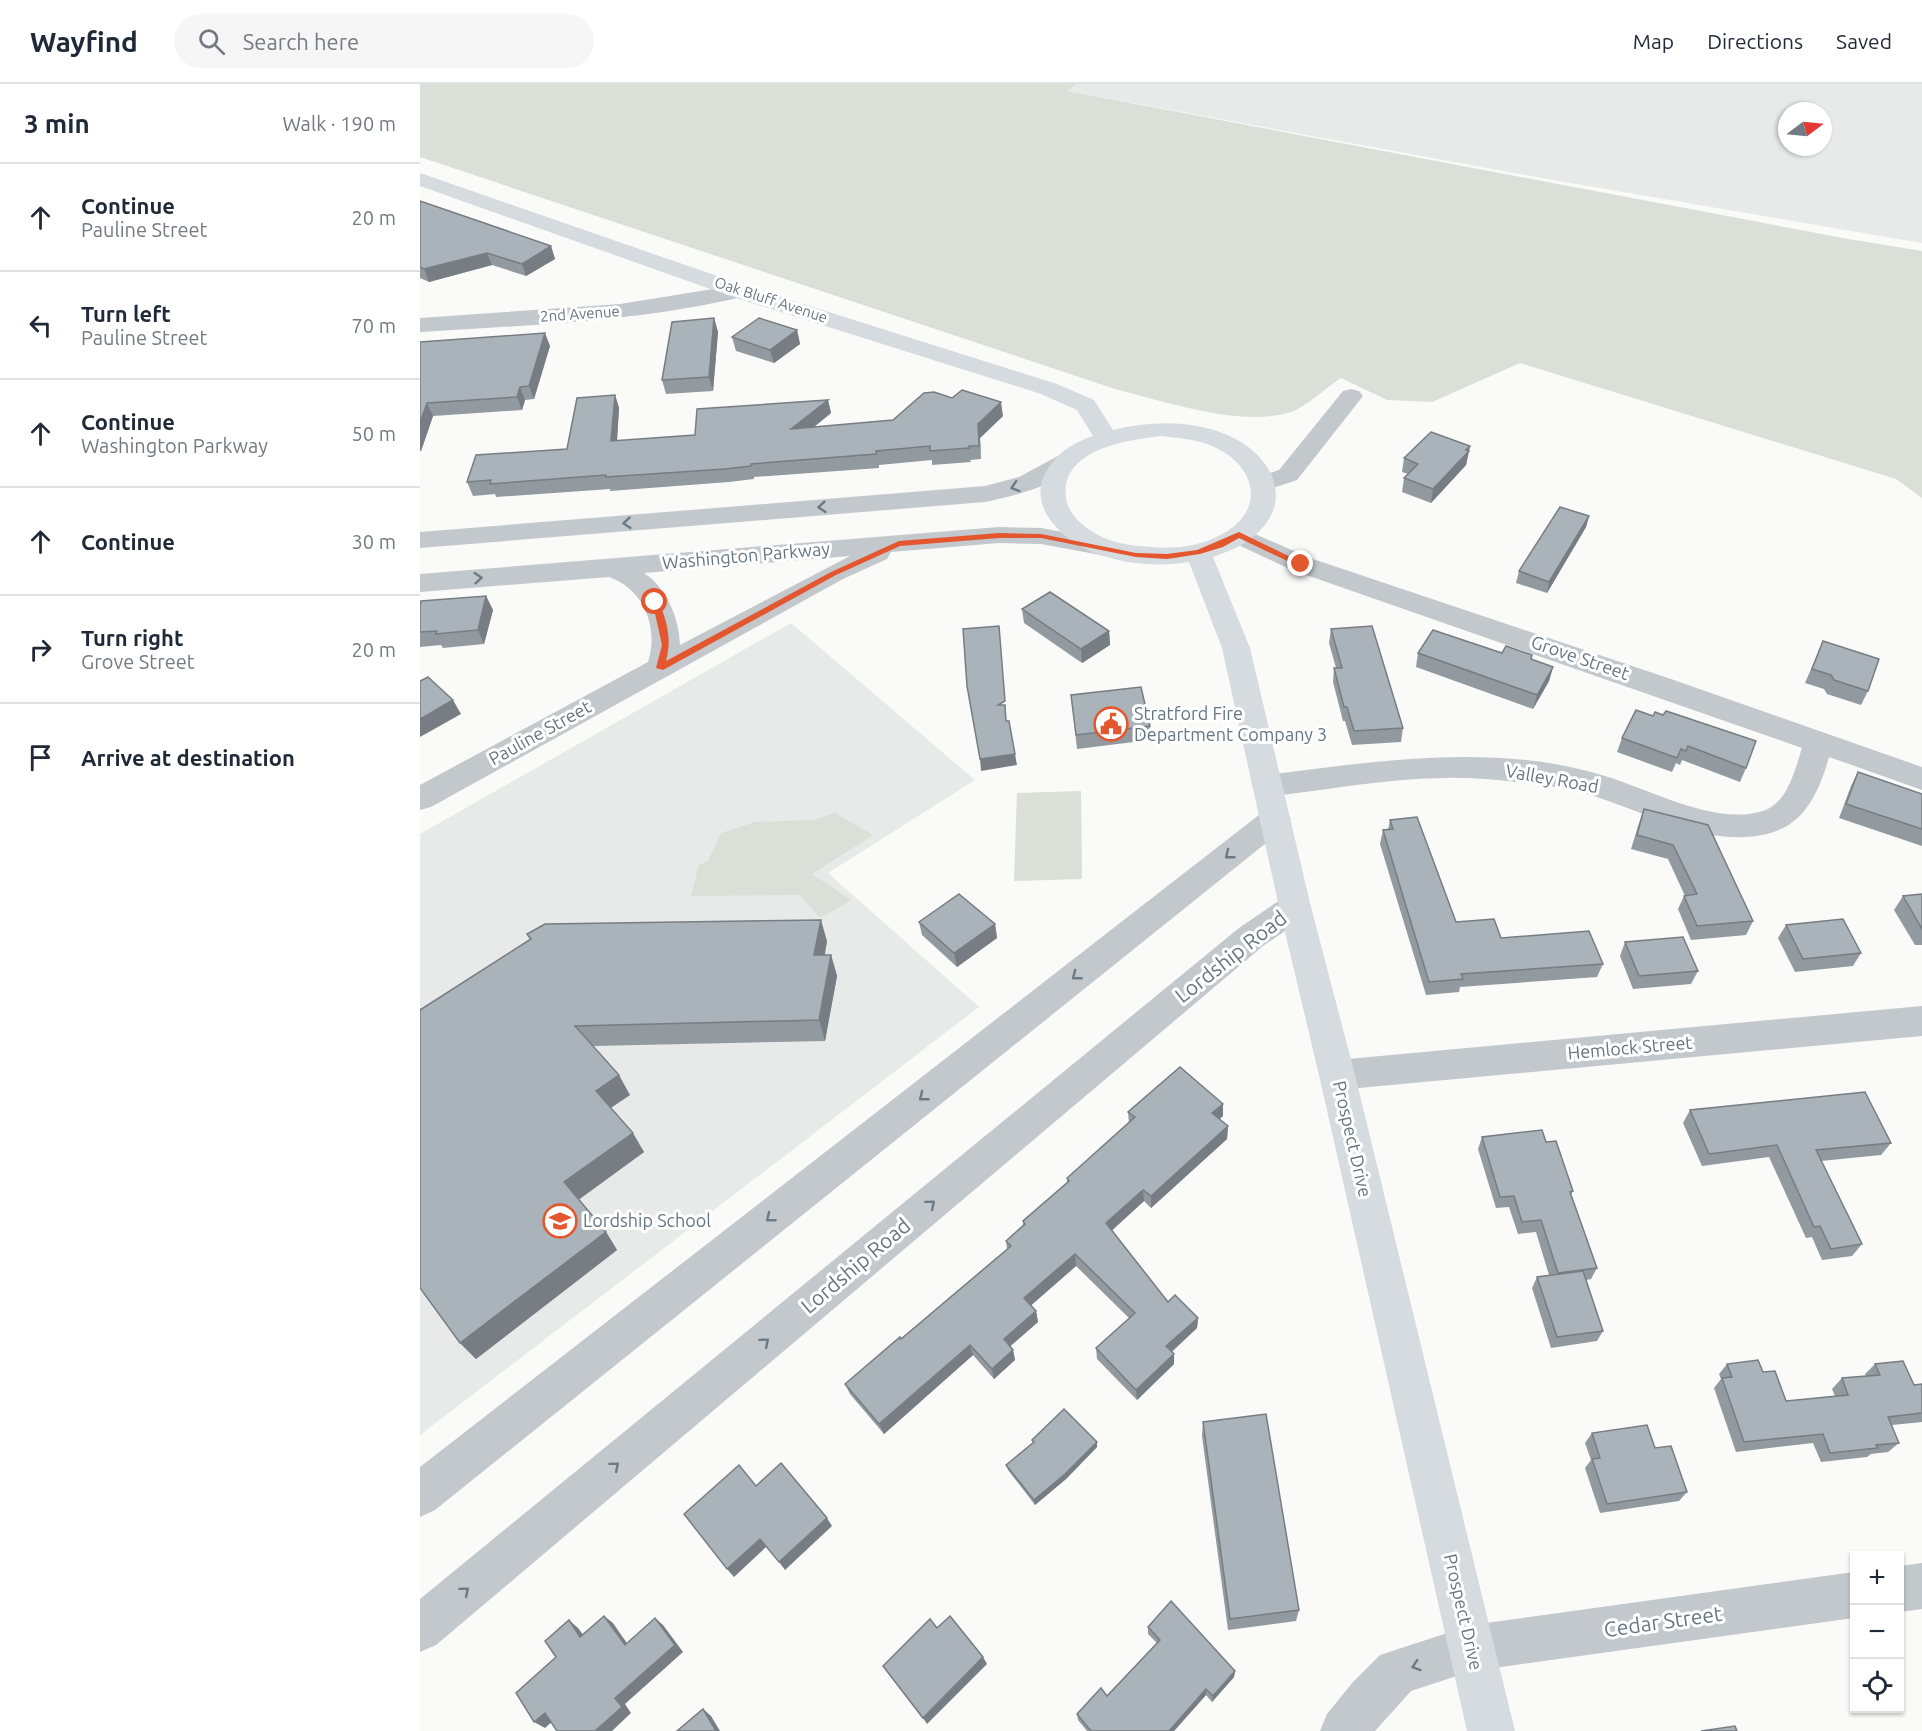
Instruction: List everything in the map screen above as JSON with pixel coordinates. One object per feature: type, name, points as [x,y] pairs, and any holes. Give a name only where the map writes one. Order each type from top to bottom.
[{"type":"main road","name":"Oak Bluff Avenue","points":[[420,179],[738,291],[1049,389],[1086,405],[1107,438]]},
{"type":"main road","points":[[1162,429],[1191,432],[1217,440],[1239,451],[1256,466],[1264,483],[1264,501],[1256,519],[1239,535],[1220,545],[1198,552],[1157,556],[1136,555],[1106,548],[1074,532],[1056,509],[1054,484],[1058,472],[1067,461],[1084,448],[1107,438],[1134,431],[1162,429]]},
{"type":"main road","name":"Prospect Drive","points":[[1198,552],[1236,648],[1295,907],[1337,1075],[1491,1731]]},
{"type":"street","name":"2nd Avenue","points":[[420,325],[629,311],[689,303],[738,291]]},
{"type":"street","points":[[1264,483],[1288,475],[1351,396]]},
{"type":"street","points":[[420,540],[985,494],[1012,489],[1044,476],[1067,461]]},
{"type":"street","points":[[899,544],[903,501]]},
{"type":"street","name":"Washington Parkway","points":[[420,583],[999,535],[1041,536],[1106,548]]},
{"type":"street","name":"Grove Street","points":[[1239,535],[1301,564],[1661,686],[1922,779]]},
{"type":"street","name":"Pauline Street","points":[[420,799],[834,573],[899,544]]},
{"type":"street","points":[[607,568],[630,576],[644,586],[655,602],[663,623],[666,645],[660,668]]},
{"type":"street","name":"Valley Road","points":[[1271,803],[1413,769],[1449,767],[1500,770],[1592,783],[1701,819],[1731,825],[1750,825],[1769,822],[1788,812],[1798,801],[1819,742]]},
{"type":"street","points":[[420,1495],[1271,803]]},
{"type":"street","name":"Lordship Road","points":[[420,1629],[1251,937],[1295,907]]},
{"type":"street","name":"Hemlock Street","points":[[1337,1075],[1922,1021]]},
{"type":"street","points":[[1904,1588],[1922,1586]]},
{"type":"street","name":"Cedar Street","points":[[1344,1731],[1370,1699],[1397,1672],[1472,1648],[1850,1596]]},
{"type":"shaded area","points":[[420,84],[1076,84],[1067,91],[1848,239],[1922,251],[1922,498],[1896,479],[1520,363],[1432,402],[1387,400],[1341,378],[1297,409],[1272,416],[1250,417],[1205,412],[1118,390],[420,157]]},
{"type":"shaded area","points":[[1076,84],[1922,84],[1922,243],[1547,179],[1067,91]]},
{"type":"shaded area","name":"Lordship School","points":[[791,623],[975,780],[828,873],[979,1007],[420,1435],[420,834]]},
{"type":"shaded area","points":[[1081,791],[1082,879],[1014,881],[1017,793]]},
{"type":"shaded area","points":[[835,813],[873,835],[812,874],[851,900],[820,918],[800,895],[691,896],[699,865],[708,861],[721,833],[755,822],[814,820]]},
{"type":"building","points":[[420,201],[551,246],[522,264],[487,253],[424,269],[420,267]]},
{"type":"building","points":[[714,318],[709,377],[662,380],[672,322]]},
{"type":"building","points":[[759,318],[797,330],[770,350],[732,337]]},
{"type":"building","points":[[545,333],[529,386],[520,387],[517,397],[427,403],[420,423],[420,342]]},
{"type":"building","points":[[962,390],[1001,402],[978,424],[979,446],[930,451],[930,446],[876,451],[876,454],[751,464],[751,466],[725,469],[490,484],[491,480],[467,482],[476,455],[567,449],[577,398],[615,395],[611,441],[695,435],[697,409],[828,400],[791,429],[893,420],[924,393],[934,392],[952,398]]},
{"type":"building","points":[[1431,432],[1470,446],[1466,450],[1469,451],[1433,489],[1404,478],[1418,464],[1404,458]]},
{"type":"building","points":[[1560,507],[1589,516],[1549,582],[1519,571]]},
{"type":"building","points":[[1050,592],[1109,631],[1081,649],[1022,609]]},
{"type":"building","points":[[486,596],[478,630],[436,634],[437,631],[420,632],[421,601]]},
{"type":"building","points":[[999,626],[1005,701],[998,705],[1005,705],[1006,721],[1009,721],[1015,754],[980,759],[967,686],[963,629]]},
{"type":"building","points":[[1372,626],[1403,728],[1354,731],[1347,707],[1344,707],[1334,668],[1342,668],[1331,629]]},
{"type":"building","points":[[1433,630],[1502,653],[1506,646],[1532,655],[1531,659],[1553,667],[1537,695],[1418,653]]},
{"type":"building","points":[[1823,641],[1879,659],[1868,691],[1834,680],[1831,675],[1812,669]]},
{"type":"building","points":[[428,677],[453,700],[420,719],[420,681]]},
{"type":"building","points":[[1141,687],[1150,726],[1076,735],[1071,695]]},
{"type":"building","points":[[1636,710],[1653,716],[1655,712],[1663,715],[1666,711],[1756,741],[1746,768],[1688,746],[1686,751],[1681,749],[1677,758],[1622,738]]},
{"type":"building","points":[[1858,772],[1922,794],[1922,829],[1846,804]]},
{"type":"building","points":[[1644,809],[1708,825],[1753,921],[1697,926],[1684,896],[1697,894],[1673,845],[1637,835]]},
{"type":"building","points":[[1417,817],[1456,922],[1494,919],[1501,938],[1589,931],[1603,964],[1461,974],[1463,979],[1429,982],[1383,830],[1393,829],[1390,820]]},
{"type":"building","points":[[959,894],[995,924],[954,953],[919,922]]},
{"type":"building","points":[[1922,894],[1922,929],[1903,896]]},
{"type":"building","points":[[1843,919],[1861,953],[1803,959],[1786,925]]},
{"type":"building","points":[[821,920],[814,955],[831,955],[819,1020],[575,1026],[619,1075],[596,1091],[633,1133],[564,1182],[606,1232],[460,1343],[420,1288],[420,1010],[531,939],[527,934],[545,924]]},
{"type":"building","points":[[1683,937],[1698,971],[1639,976],[1625,942]]},
{"type":"building","points":[[1180,1067],[1223,1104],[1212,1113],[1228,1126],[1151,1196],[1143,1190],[1106,1223],[1168,1302],[1175,1295],[1198,1318],[1166,1346],[1174,1354],[1136,1390],[1096,1348],[1135,1313],[1075,1254],[1024,1298],[1036,1311],[1004,1339],[1013,1350],[992,1369],[970,1345],[879,1424],[845,1384],[1011,1246],[1006,1241],[1025,1224],[1023,1221],[1069,1181],[1067,1178],[1135,1117],[1128,1112]]},
{"type":"building","points":[[1865,1092],[1891,1143],[1816,1150],[1862,1244],[1831,1249],[1820,1226],[1814,1227],[1777,1145],[1709,1154],[1690,1110]]},
{"type":"building","points":[[1542,1130],[1546,1142],[1556,1141],[1573,1191],[1570,1192],[1597,1268],[1558,1273],[1541,1220],[1522,1222],[1514,1196],[1500,1197],[1482,1137]]},
{"type":"building","points":[[1583,1271],[1603,1331],[1557,1337],[1537,1277]]},
{"type":"building","points":[[1758,1360],[1763,1372],[1775,1371],[1786,1401],[1848,1395],[1842,1378],[1880,1375],[1875,1364],[1903,1361],[1914,1385],[1922,1384],[1922,1413],[1888,1417],[1899,1443],[1876,1445],[1878,1448],[1830,1453],[1823,1434],[1744,1442],[1722,1378],[1732,1377],[1727,1364]]},
{"type":"building","points":[[1064,1409],[1097,1442],[1065,1474],[1034,1500],[1006,1465],[1034,1442],[1032,1440]]},
{"type":"building","points":[[1266,1414],[1299,1610],[1230,1619],[1203,1422]]},
{"type":"building","points":[[1647,1425],[1655,1448],[1671,1446],[1687,1492],[1607,1504],[1592,1459],[1600,1458],[1592,1433]]},
{"type":"building","points":[[781,1463],[827,1518],[779,1562],[760,1539],[727,1569],[684,1514],[739,1465],[756,1486]]},
{"type":"building","points":[[1171,1601],[1235,1671],[1213,1696],[1206,1689],[1169,1731],[1091,1731],[1077,1714],[1101,1688],[1107,1696],[1160,1640],[1148,1627]]},
{"type":"building","points":[[604,1616],[625,1645],[655,1618],[675,1645],[615,1698],[622,1707],[595,1731],[557,1731],[545,1713],[534,1722],[516,1693],[556,1657],[545,1641],[569,1620],[580,1637]]},
{"type":"building","points":[[950,1616],[983,1657],[923,1718],[883,1666],[930,1619],[937,1628]]},
{"type":"building","points":[[703,1709],[716,1731],[677,1731]]},
{"type":"building","points":[[1735,1726],[1737,1731],[1701,1731]]},
{"type":"place","name":"Stratford Fire Department Company 3","points":[[1111,724]]},
{"type":"place","name":"Lordship School","points":[[560,1221]]},
{"type":"route","points":[[655,602],[663,623],[666,645],[660,668],[834,573],[899,544],[999,535],[1041,536],[1136,555],[1167,556],[1198,552],[1220,545],[1239,535],[1301,564]]}]
